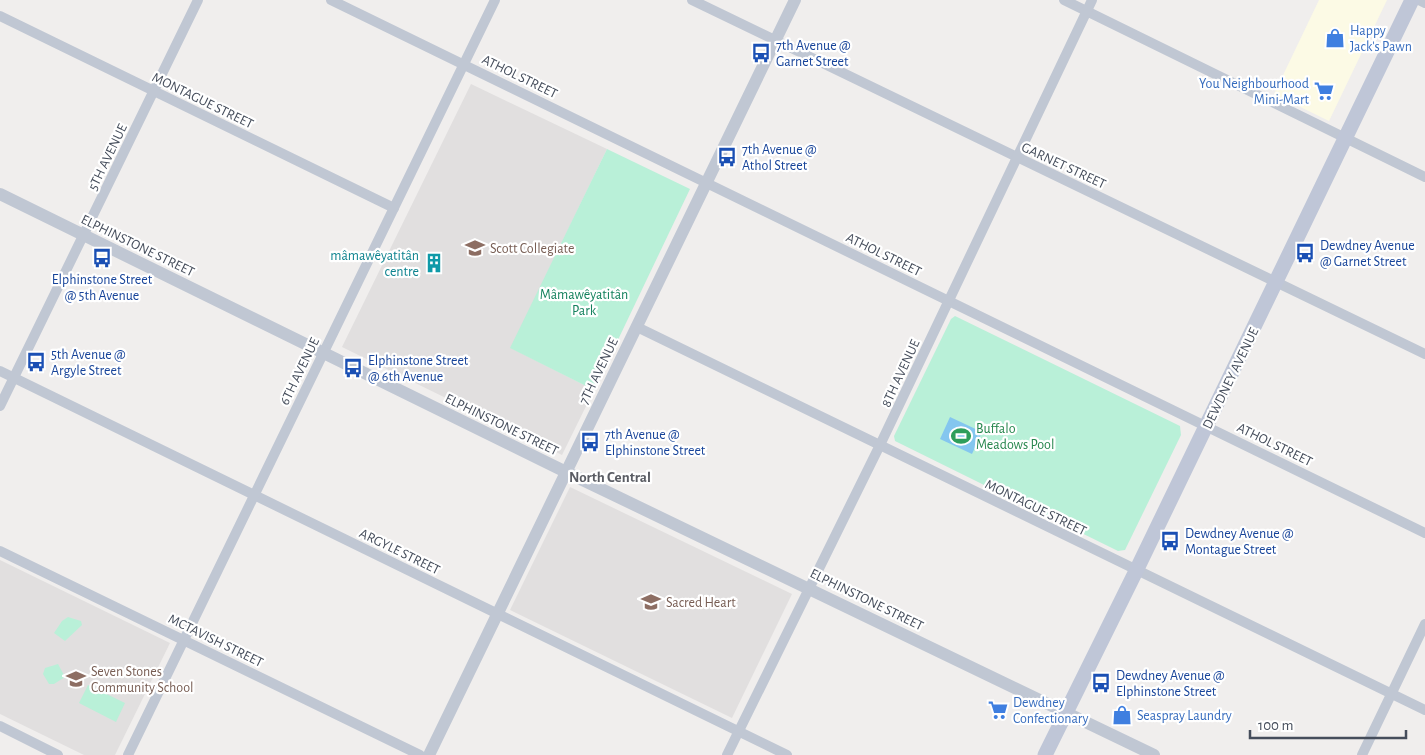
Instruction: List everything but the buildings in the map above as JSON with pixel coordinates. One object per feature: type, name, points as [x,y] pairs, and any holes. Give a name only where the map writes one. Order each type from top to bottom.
[{"type":"main road","name":"DEWDNEY AVENUE","points":[[1045,755],[1412,0]]},
{"type":"street","name":"5TH AVENUE","points":[[0,406],[85,236],[198,0]]},
{"type":"street","name":"ATHOL STREET","points":[[331,0],[1425,533]]},
{"type":"street","name":"6TH AVENUE","points":[[128,755],[495,0]]},
{"type":"street","name":"GARNET STREET","points":[[692,0],[1425,354]]},
{"type":"street","name":"7TH AVENUE","points":[[429,755],[794,0]]},
{"type":"street","points":[[1064,0],[1425,177]]},
{"type":"street","name":"8TH AVENUE","points":[[727,755],[880,445],[1092,0]]},
{"type":"street","points":[[1419,0],[1425,3]]},
{"type":"street","name":"MONTAGUE STREET","points":[[0,16],[394,208]]},
{"type":"street","name":"ELPHINSTONE STREET","points":[[0,194],[566,472],[1154,755]]},
{"type":"street","name":"MONTAGUE STREET","points":[[637,327],[1425,710]]},
{"type":"street","name":"ARGYLE STREET","points":[[0,371],[787,755]]},
{"type":"street","name":"MCTAVISH STREET","points":[[0,551],[420,755]]},
{"type":"street","points":[[1362,755],[1425,624]]},
{"type":"street","points":[[0,726],[58,755]]},
{"type":"shaded area","points":[[1319,0],[1387,0],[1329,121],[1274,94]]},
{"type":"shaded area","name":"Scott Collegiate","points":[[471,84],[607,149],[511,348],[594,390],[562,455],[342,347]]},
{"type":"shaded area","name":"Sacred Heart","points":[[570,487],[792,594],[732,718],[510,610]]},
{"type":"shaded area","name":"Seven Stones Community School","points":[[0,560],[170,643],[115,755],[84,755],[0,714]]},
{"type":"green space","name":"Mâmawêyatitân Park","points":[[607,149],[690,189],[594,390],[510,348]]},
{"type":"green space","points":[[955,316],[1180,426],[1181,435],[1125,550],[1118,551],[895,441],[894,436],[951,319]]},
{"type":"green space","points":[[68,617],[81,621],[82,625],[65,641],[54,633],[62,621]]},
{"type":"green space","points":[[58,664],[65,677],[54,684],[49,684],[43,674],[45,668]]},
{"type":"green space","points":[[88,685],[125,703],[116,722],[79,703]]},
{"type":"water","name":"Buffalo Meadows Pool","points":[[950,417],[982,432],[972,454],[940,439]]},
{"type":"place","name":"Happy Jack's Pawn","points":[[1335,38]]},
{"type":"place","name":"7th Avenue @ Garnet Street","points":[[761,53]]},
{"type":"place","name":"You Neighbourhood Mini-Mart","points":[[1324,91]]},
{"type":"place","name":"7th Avenue @ Athol Street","points":[[727,157]]},
{"type":"place","name":"Scott Collegiate","points":[[475,248]]},
{"type":"place","name":"Dewdney Avenue @ Garnet Street","points":[[1305,253]]},
{"type":"place","name":"Elphinstone Street @ 5th Avenue","points":[[102,258]]},
{"type":"place","name":"mâmawêyatitân centre","points":[[434,263]]},
{"type":"place","name":"5th Avenue @ Argyle Street","points":[[36,362]]},
{"type":"place","name":"Elphinstone Street @ 6th Avenue","points":[[353,368]]},
{"type":"place","name":"Buffalo Meadows Pool","points":[[961,436]]},
{"type":"place","name":"7th Avenue @ Elphinstone Street","points":[[590,442]]},
{"type":"place","name":"Dewdney Avenue @ Montague Street","points":[[1170,541]]},
{"type":"place","name":"Sacred Heart","points":[[651,602]]},
{"type":"place","name":"Seven Stones Community School","points":[[76,679]]},
{"type":"place","name":"Dewdney Avenue @ Elphinstone Street","points":[[1101,683]]},
{"type":"place","name":"Dewdney Confectionary","points":[[998,710]]},
{"type":"place","name":"Seaspray Laundry","points":[[1122,715]]},
{"type":"district","name":"North Central","points":[[610,477]]}]
